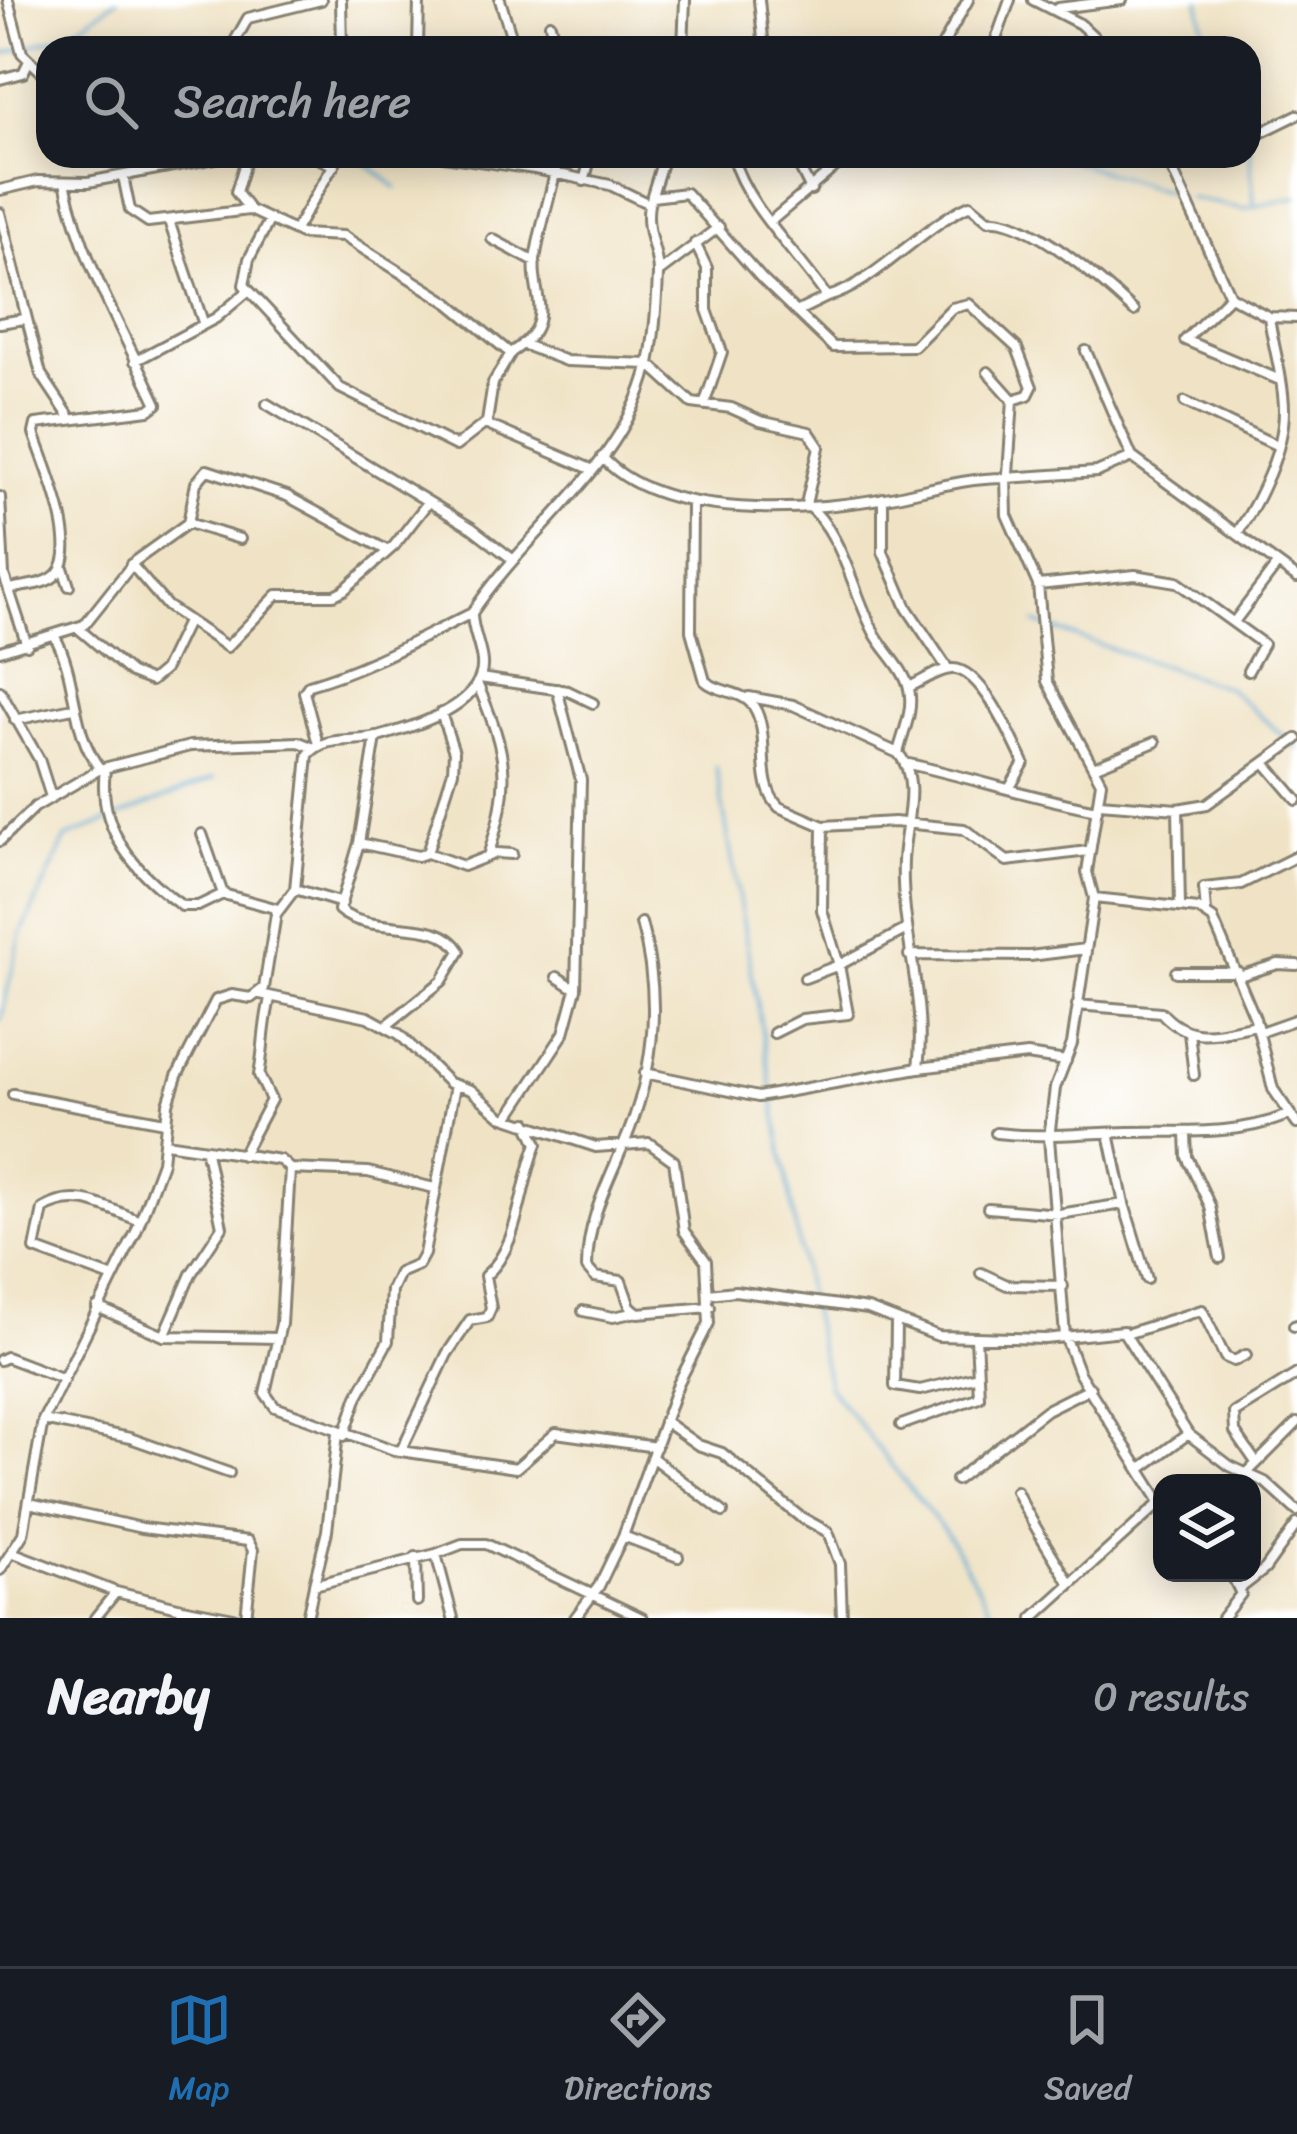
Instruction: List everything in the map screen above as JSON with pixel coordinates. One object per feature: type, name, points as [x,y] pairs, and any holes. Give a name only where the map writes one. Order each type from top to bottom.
[{"type":"street","points":[[8,0],[20,49],[36,69]]},
{"type":"street","points":[[237,36],[248,18],[277,4],[321,0]]},
{"type":"street","points":[[340,0],[342,36]]},
{"type":"street","points":[[418,36],[419,0]]},
{"type":"street","points":[[500,0],[511,36]]},
{"type":"street","points":[[684,36],[686,0]]},
{"type":"street","points":[[759,0],[763,36]]},
{"type":"street","points":[[948,36],[968,0]]},
{"type":"street","points":[[997,36],[1010,0]]},
{"type":"street","points":[[1034,0],[1055,8],[1091,36]]},
{"type":"street","points":[[1055,8],[1122,0]]},
{"type":"street","points":[[550,24],[553,36]]},
{"type":"street","points":[[0,79],[23,73],[28,63]]},
{"type":"street","points":[[1261,133],[1297,115]]},
{"type":"street","points":[[127,168],[130,210],[148,222],[250,210]]},
{"type":"street","points":[[0,190],[161,168]]},
{"type":"street","points":[[244,168],[236,192],[250,210],[295,230],[344,236],[449,303],[476,330],[511,353]]},
{"type":"street","points":[[295,230],[333,168]]},
{"type":"street","points":[[528,168],[610,185],[650,200],[686,193],[832,347],[907,347],[933,332],[952,308],[969,304],[1017,348],[1032,387],[1028,395],[1013,400]]},
{"type":"street","points":[[270,219],[248,259],[248,291],[340,388],[456,446],[485,424],[493,407],[493,383],[538,322],[543,294],[536,262],[556,168]]},
{"type":"street","points":[[584,181],[588,168]]},
{"type":"street","points":[[242,1155],[271,1100],[259,1076],[264,1060],[265,996],[278,909],[295,889],[302,779],[316,747],[304,692],[309,685],[381,660],[422,634],[472,613],[512,558],[602,457],[635,406],[649,364],[658,272],[648,241],[650,200],[660,168]]},
{"type":"street","points":[[735,168],[743,190],[827,297]]},
{"type":"street","points":[[800,168],[811,190]]},
{"type":"street","points":[[770,222],[835,168]]},
{"type":"street","points":[[1172,168],[1231,296],[1269,317],[1297,318]]},
{"type":"street","points":[[65,182],[86,253],[155,408],[43,421],[34,433],[64,518],[62,567],[69,586]]},
{"type":"street","points":[[796,312],[888,261],[928,226],[970,205],[988,220],[1005,218],[1025,230],[1116,292],[1134,311]]},
{"type":"street","points":[[0,213],[45,386],[69,416]]},
{"type":"street","points":[[169,221],[202,322]]},
{"type":"street","points":[[658,272],[719,227]]},
{"type":"street","points":[[493,239],[536,262]]},
{"type":"street","points":[[695,244],[707,268],[707,310],[722,352],[704,405]]},
{"type":"street","points":[[135,361],[216,318],[248,291]]},
{"type":"street","points":[[1231,296],[1185,340],[1281,380]]},
{"type":"street","points":[[1238,532],[1256,507],[1284,409],[1269,317]]},
{"type":"street","points":[[0,323],[24,319]]},
{"type":"street","points":[[522,344],[566,361],[649,364],[692,403],[731,408],[817,440],[806,504]]},
{"type":"street","points":[[1086,351],[1132,457],[1297,578]]},
{"type":"street","points":[[988,372],[1013,400],[1007,514],[1039,585],[1047,681],[1102,782],[1088,851],[1087,872],[1094,898],[1087,949],[1066,1061],[1055,1088],[1049,1138],[1059,1214],[1065,1336],[1090,1388],[1153,1488]]},
{"type":"street","points":[[1186,402],[1276,445]]},
{"type":"street","points":[[267,404],[426,505],[472,528],[512,558]]},
{"type":"street","points":[[485,424],[592,469]]},
{"type":"street","points":[[602,457],[637,487],[692,502],[806,504],[883,498],[940,483],[1097,472],[1132,457]]},
{"type":"street","points":[[0,651],[78,628],[131,564],[188,523],[199,477],[207,470],[287,496],[388,551]]},
{"type":"street","points":[[0,497],[2,574],[27,645]]},
{"type":"street","points":[[883,498],[883,552],[907,608],[947,669]]},
{"type":"street","points":[[692,502],[691,632],[705,681],[744,696],[793,705],[898,753],[908,764],[1032,799],[1178,809],[1207,804],[1297,739]]},
{"type":"street","points":[[806,504],[818,512],[848,566],[866,618],[909,687],[909,715],[898,753]]},
{"type":"street","points":[[131,564],[187,622],[227,647],[277,595],[334,595],[388,551],[426,505]]},
{"type":"street","points":[[188,523],[241,539]]},
{"type":"street","points":[[1234,622],[1277,565]]},
{"type":"street","points":[[11,590],[54,578],[62,567]]},
{"type":"street","points":[[1039,585],[1135,575],[1177,582],[1265,646],[1248,671]]},
{"type":"street","points":[[472,613],[478,681],[502,741],[505,801],[488,856]]},
{"type":"street","points":[[78,628],[131,674],[151,680],[164,670],[187,622]]},
{"type":"street","points":[[55,637],[71,678],[80,735],[103,769],[107,821],[134,862],[182,906],[198,906],[223,894],[278,909]]},
{"type":"street","points":[[909,687],[958,668],[979,683],[1023,759],[1009,789]]},
{"type":"street","points":[[0,841],[51,797],[103,769],[190,746],[299,742],[316,747],[376,737],[441,713],[478,681],[556,689],[593,703]]},
{"type":"street","points":[[508,1118],[564,1034],[576,988],[581,780],[556,689]]},
{"type":"street","points":[[0,691],[39,759],[51,797]]},
{"type":"street","points":[[744,696],[758,716],[772,800],[823,826],[906,824],[964,829],[1007,861],[1088,851]]},
{"type":"street","points":[[15,720],[73,708]]},
{"type":"street","points":[[427,853],[453,771],[454,752],[441,713]]},
{"type":"street","points":[[376,737],[358,843],[339,910],[354,921],[437,934],[459,947],[451,973],[386,1026]]},
{"type":"street","points":[[1096,766],[1155,742]]},
{"type":"street","points":[[908,764],[904,931],[920,1015],[918,1068]]},
{"type":"street","points":[[1267,765],[1297,800]]},
{"type":"street","points":[[1178,809],[1180,908]]},
{"type":"street","points":[[774,1033],[802,1019],[848,1014],[839,965],[824,923],[823,826]]},
{"type":"street","points":[[202,834],[223,894]]},
{"type":"street","points":[[358,843],[418,856],[427,853],[463,866],[488,856],[512,854]]},
{"type":"street","points":[[1297,856],[1241,884],[1204,888],[1206,913],[1238,975],[1268,1073],[1297,1124]]},
{"type":"street","points":[[295,889],[344,904]]},
{"type":"street","points":[[1094,898],[1206,913]]},
{"type":"street","points":[[638,1313],[630,1306],[621,1281],[595,1276],[587,1268],[596,1205],[621,1148],[645,1073],[656,996],[641,923]]},
{"type":"street","points":[[805,978],[904,931]]},
{"type":"street","points":[[909,955],[1030,956],[1087,949]]},
{"type":"street","points":[[1176,972],[1238,975],[1279,964],[1297,965]]},
{"type":"street","points":[[556,976],[576,988]]},
{"type":"street","points":[[0,1570],[13,1555],[29,1503],[43,1420],[140,1221],[166,1143],[165,1122],[177,1076],[216,1000],[265,996],[352,1012],[386,1026],[455,1085],[508,1118],[596,1147],[649,1143],[674,1161],[682,1223],[706,1261],[710,1307],[706,1333],[664,1420],[654,1459],[628,1510],[623,1536],[575,1618]]},
{"type":"street","points":[[1076,1005],[1161,1012],[1172,1028],[1189,1033],[1258,1029],[1297,1019]]},
{"type":"street","points":[[1189,1033],[1193,1075]]},
{"type":"street","points":[[645,1073],[758,1097],[918,1068],[1027,1055],[1066,1061]]},
{"type":"street","points":[[307,1618],[327,1531],[341,1435],[388,1340],[391,1290],[399,1273],[418,1264],[424,1254],[455,1085]]},
{"type":"street","points":[[13,1094],[165,1122]]},
{"type":"street","points":[[996,1133],[1049,1138],[1186,1134],[1254,1128],[1288,1114]]},
{"type":"street","points":[[401,1451],[447,1354],[470,1320],[487,1317],[491,1309],[485,1276],[507,1254],[516,1203],[537,1144],[527,1121]]},
{"type":"street","points":[[1109,1133],[1147,1279]]},
{"type":"street","points":[[1186,1134],[1187,1157],[1210,1206],[1220,1258]]},
{"type":"street","points":[[166,1143],[280,1160],[290,1169],[368,1172],[434,1188]]},
{"type":"street","points":[[164,1336],[191,1274],[222,1227],[206,1152]]},
{"type":"street","points":[[290,1169],[278,1337],[266,1398],[341,1435],[401,1451],[516,1468],[556,1433],[656,1448]]},
{"type":"street","points":[[111,1276],[35,1249],[43,1209],[62,1198],[74,1198],[140,1221]]},
{"type":"street","points":[[988,1208],[1059,1214],[1124,1204]]},
{"type":"street","points":[[981,1273],[1007,1285],[1063,1286]]},
{"type":"street","points":[[709,1294],[735,1291],[868,1309],[926,1334],[976,1337],[1126,1334],[1202,1310],[1225,1357],[1234,1360],[1246,1354]]},
{"type":"street","points":[[97,1306],[164,1336],[278,1337]]},
{"type":"street","points":[[583,1311],[613,1317],[710,1307]]},
{"type":"street","points":[[896,1323],[895,1386],[920,1390],[974,1377]]},
{"type":"street","points":[[1126,1334],[1157,1381],[1164,1403],[1188,1434],[1235,1474]]},
{"type":"street","points":[[901,1425],[979,1397],[974,1377],[976,1337]]},
{"type":"street","points":[[0,1360],[6,1357],[64,1379]]},
{"type":"street","points":[[1256,1461],[1235,1432],[1234,1414],[1297,1374]]},
{"type":"street","points":[[956,1480],[1046,1410],[1090,1388]]},
{"type":"street","points":[[43,1420],[130,1438],[229,1473]]},
{"type":"street","points":[[664,1420],[698,1445],[722,1453],[799,1516],[828,1532],[840,1564],[842,1618]]},
{"type":"street","points":[[1245,1474],[1297,1423]]},
{"type":"street","points":[[1143,1467],[1188,1434]]},
{"type":"street","points":[[654,1459],[723,1511]]},
{"type":"street","points":[[1261,1482],[1297,1511]]},
{"type":"street","points":[[1016,1490],[1033,1528],[1070,1584]]},
{"type":"street","points":[[29,1503],[142,1528],[248,1541],[253,1550],[246,1618]]},
{"type":"street","points":[[1033,1618],[1153,1512]]},
{"type":"street","points":[[1222,1618],[1242,1587],[1265,1569],[1297,1524]]},
{"type":"street","points":[[623,1536],[678,1557]]},
{"type":"street","points":[[314,1585],[462,1544],[486,1544],[642,1618]]},
{"type":"street","points":[[0,1549],[181,1613],[234,1618]]},
{"type":"street","points":[[436,1554],[453,1618]]},
{"type":"street","points":[[416,1557],[418,1600]]},
{"type":"street","points":[[1238,1582],[1242,1587]]},
{"type":"street","points":[[95,1618],[116,1592]]},
{"type":"waterway","points":[[62,36],[117,0]]},
{"type":"waterway","points":[[1199,0],[1206,36]]},
{"type":"waterway","points":[[0,55],[36,44]]},
{"type":"waterway","points":[[372,168],[397,188]]},
{"type":"waterway","points":[[1093,168],[1180,196]]},
{"type":"waterway","points":[[1251,168],[1254,203]]},
{"type":"waterway","points":[[1189,198],[1244,209],[1297,197]]},
{"type":"waterway","points":[[1035,623],[1228,688],[1297,748]]},
{"type":"waterway","points":[[716,767],[772,1090]]},
{"type":"waterway","points":[[0,1022],[21,934],[66,838],[214,778]]},
{"type":"waterway","points":[[773,1100],[808,1297]]},
{"type":"waterway","points":[[810,1306],[829,1387],[949,1537],[996,1618]]}]
